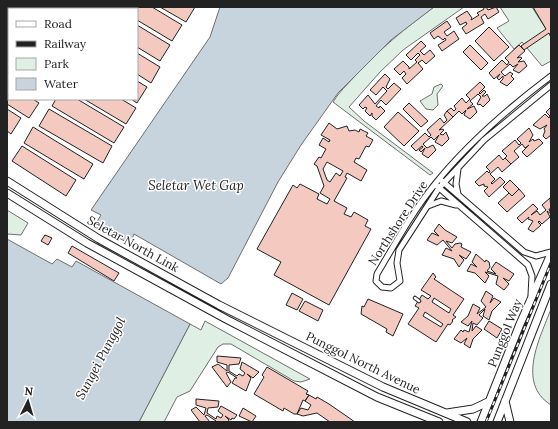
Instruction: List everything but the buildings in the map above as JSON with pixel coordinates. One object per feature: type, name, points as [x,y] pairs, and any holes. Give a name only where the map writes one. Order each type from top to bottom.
[{"type":"main road","name":"Seletar North Link","points":[[7,181],[99,239],[251,321]]},
{"type":"main road","name":"Seletar North Link","points":[[7,193],[87,243],[226,320]]},
{"type":"main road","name":"Punggol Way","points":[[482,422],[530,299],[551,253]]},
{"type":"main road","name":"Punggol Way","points":[[497,422],[551,284]]},
{"type":"main road","name":"Punggol North Avenue","points":[[226,320],[377,397],[439,422]]},
{"type":"main road","name":"Punggol North Avenue","points":[[251,321],[384,387],[467,422]]},
{"type":"main road","points":[[445,413],[472,409],[490,401]]},
{"type":"main road","points":[[505,401],[510,422]]},
{"type":"street","name":"Northshore Drive","points":[[551,76],[508,110],[482,139],[458,168],[444,183],[427,206],[399,250],[397,263],[400,281],[393,288],[382,287],[376,281],[377,274],[434,184],[482,139],[551,85]]},
{"type":"street","points":[[458,168],[456,184],[458,195]]},
{"type":"street","points":[[440,178],[524,252],[536,256],[551,253]]},
{"type":"street","points":[[434,184],[528,265],[532,276],[530,299]]},
{"type":"street","points":[[427,206],[441,201],[460,206]]},
{"type":"lane","points":[[415,298],[419,301]]},
{"type":"green space","points":[[434,7],[464,7],[403,50],[380,72],[349,107],[364,121],[433,173],[430,175],[333,102],[373,57]]},
{"type":"green space","points":[[500,7],[532,7],[551,37],[551,61],[542,66],[522,42],[514,49],[497,28],[509,21]]},
{"type":"green space","points":[[441,84],[443,86],[437,94],[438,105],[433,110],[426,109],[420,101],[432,94],[434,87]]},
{"type":"green space","points":[[7,210],[28,223],[21,235],[7,234]]},
{"type":"green space","points":[[551,309],[551,405],[540,396],[535,385],[533,373],[537,346]]},
{"type":"green space","points":[[205,321],[310,379],[301,382],[294,381],[231,344],[223,344],[218,347],[190,391],[177,397],[164,422],[139,422],[190,324],[201,330]]},
{"type":"water","name":"Seletar Wet Gap","points":[[220,7],[434,7],[391,40],[338,93],[301,145],[278,182],[228,278],[221,284],[134,234],[130,244],[95,225],[101,215],[91,210],[210,37]]},
{"type":"water","name":"Sungei Punggol","points":[[7,239],[52,264],[57,259],[72,267],[76,261],[190,324],[139,422],[7,422]]},
{"type":"railway","points":[[486,422],[551,263]]}]
